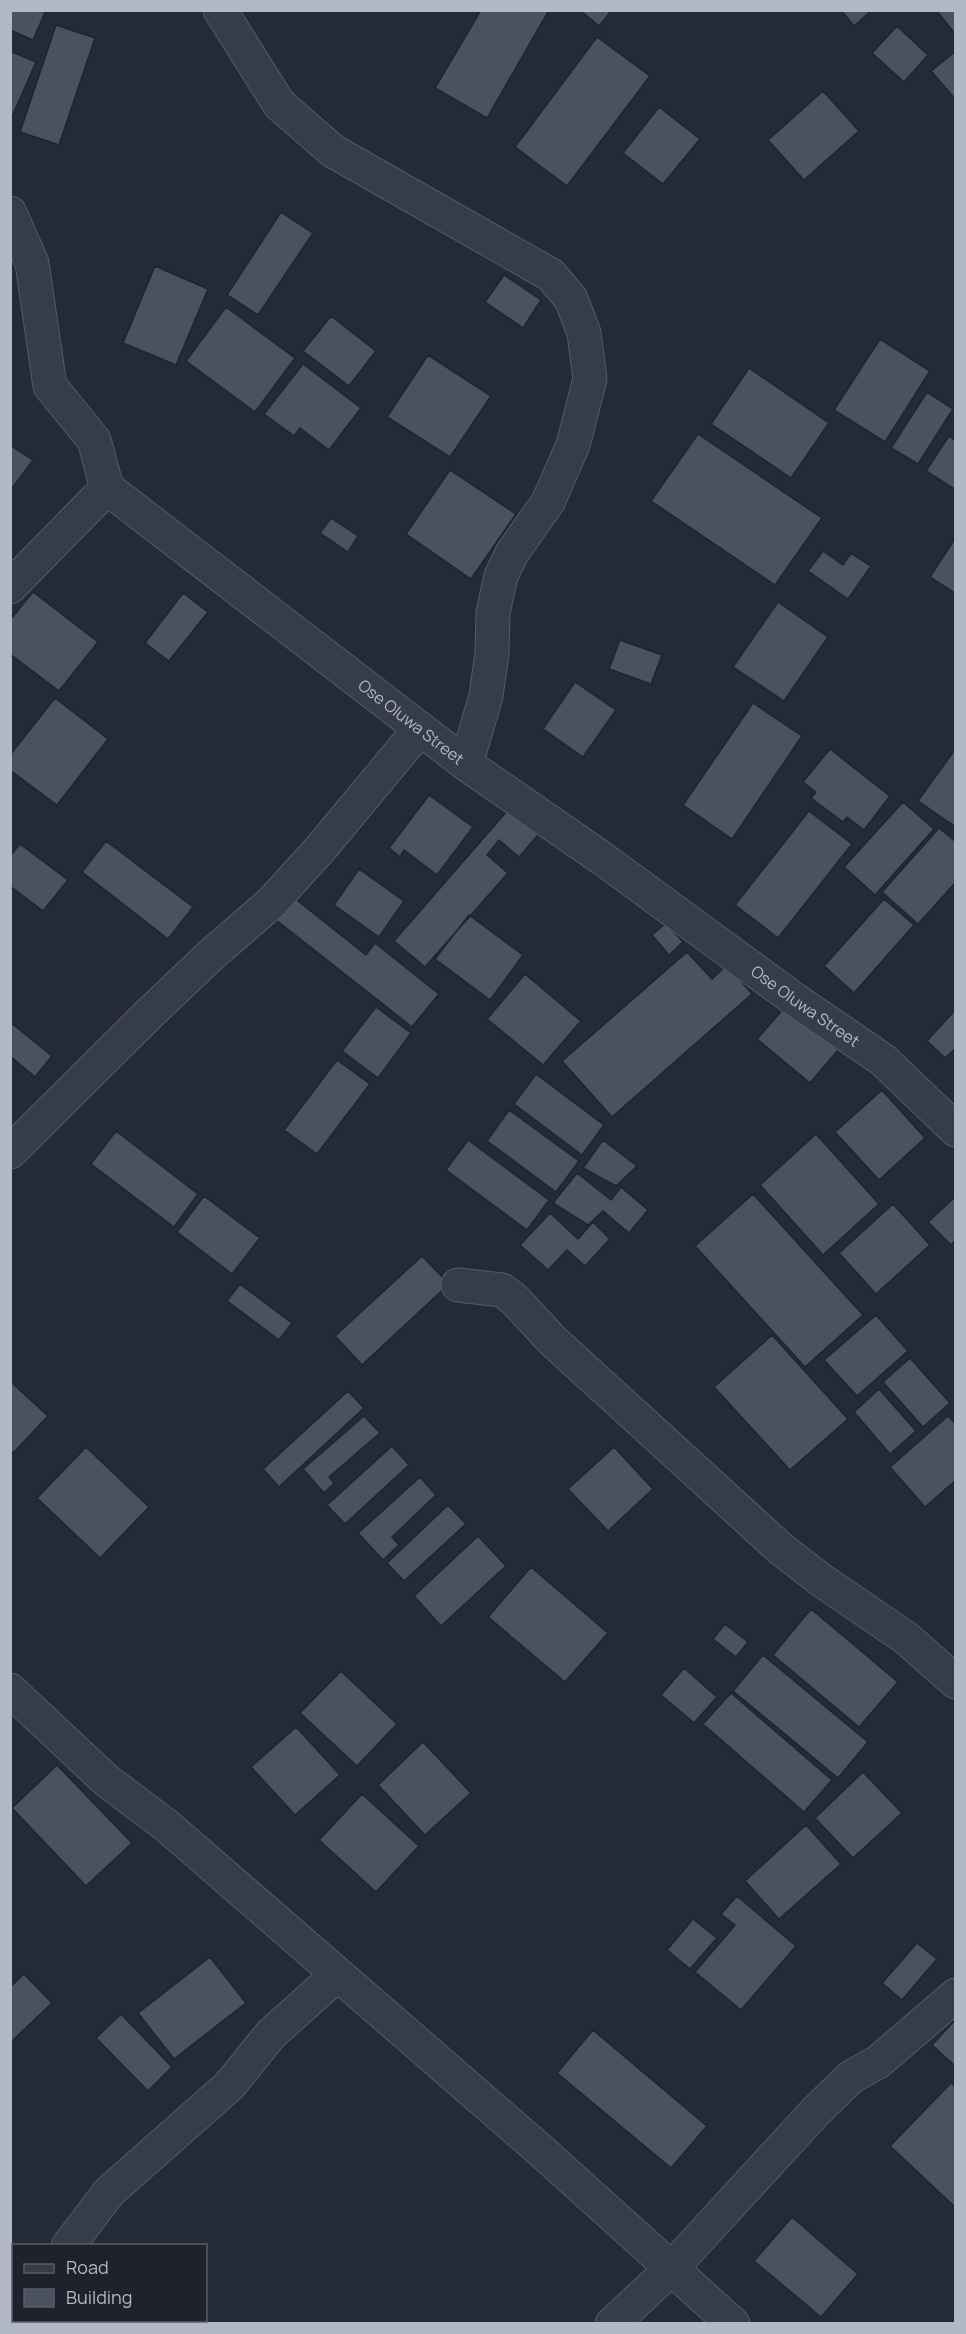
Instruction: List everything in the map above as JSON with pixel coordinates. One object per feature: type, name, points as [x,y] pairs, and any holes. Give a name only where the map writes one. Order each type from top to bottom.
[{"type":"street","points":[[220,10],[279,104],[333,151],[551,275],[571,299],[584,333],[590,379],[573,445],[548,502],[512,553],[501,576],[493,613],[492,653],[486,696],[466,764]]},
{"type":"street","points":[[10,213],[32,263],[50,386],[94,440],[107,488],[10,587]]},
{"type":"street","name":"Ose Oluwa Street","points":[[107,488],[419,730],[603,859],[794,999],[883,1060],[956,1130]]},
{"type":"street","points":[[10,1152],[157,1006],[271,903],[321,848],[419,730]]},
{"type":"street","points":[[458,1285],[502,1290],[514,1299],[552,1340],[781,1549],[821,1580],[906,1638],[956,1683]]},
{"type":"street","points":[[10,1690],[106,1780],[167,1826],[538,2149],[733,2324]]},
{"type":"street","points":[[70,2244],[109,2192],[230,2085],[271,2034],[337,1975]]},
{"type":"street","points":[[612,2324],[671,2269],[816,2111],[851,2077],[878,2062],[956,1995]]},
{"type":"building","points":[[10,10],[46,10],[33,40],[10,30]]},
{"type":"building","points":[[481,10],[549,10],[487,118],[435,88]]},
{"type":"building","points":[[580,10],[612,10],[599,26]]},
{"type":"building","points":[[841,10],[872,10],[854,26]]},
{"type":"building","points":[[936,10],[956,10],[956,35]]},
{"type":"building","points":[[56,25],[95,38],[59,145],[20,132]]},
{"type":"building","points":[[897,26],[928,55],[904,82],[872,53]]},
{"type":"building","points":[[597,37],[650,76],[567,186],[515,147]]},
{"type":"building","points":[[10,51],[36,62],[10,121]]},
{"type":"building","points":[[956,51],[956,100],[931,71]]},
{"type":"building","points":[[823,91],[859,131],[804,180],[768,140]]},
{"type":"building","points":[[659,107],[700,139],[663,184],[623,153]]},
{"type":"building","points":[[281,212],[313,233],[258,315],[227,295]]},
{"type":"building","points":[[155,266],[208,289],[176,365],[123,343]]},
{"type":"building","points":[[504,275],[541,300],[523,328],[485,302]]},
{"type":"building","points":[[226,307],[295,358],[255,412],[186,361]]},
{"type":"building","points":[[331,316],[376,351],[349,386],[303,351]]},
{"type":"building","points":[[880,339],[930,371],[885,442],[834,410]]},
{"type":"building","points":[[428,355],[491,396],[450,457],[387,417]]},
{"type":"building","points":[[303,364],[361,408],[329,450],[300,428],[294,436],[264,414]]},
{"type":"building","points":[[749,368],[829,423],[791,478],[711,424]]},
{"type":"building","points":[[927,392],[953,409],[918,464],[891,448]]},
{"type":"building","points":[[698,434],[822,518],[775,585],[651,501]]},
{"type":"building","points":[[949,436],[956,441],[956,490],[926,471]]},
{"type":"building","points":[[10,445],[33,460],[10,491]]},
{"type":"building","points":[[450,470],[516,514],[471,579],[406,534]]},
{"type":"building","points":[[331,518],[358,536],[348,552],[320,533]]},
{"type":"building","points":[[956,537],[956,594],[930,577]]},
{"type":"building","points":[[823,551],[843,565],[851,553],[871,566],[848,599],[808,571]]},
{"type":"building","points":[[33,592],[98,642],[59,691],[10,654],[10,620]]},
{"type":"building","points":[[183,593],[208,612],[169,661],[145,643]]},
{"type":"building","points":[[778,602],[828,637],[784,701],[733,667]]},
{"type":"building","points":[[620,640],[662,655],[651,684],[609,669]]},
{"type":"building","points":[[575,682],[616,710],[583,757],[543,729]]},
{"type":"building","points":[[55,698],[108,739],[57,805],[10,770],[10,755]]},
{"type":"building","points":[[753,703],[802,736],[732,839],[683,805]]},
{"type":"building","points":[[956,748],[956,827],[918,801]]},
{"type":"building","points":[[830,749],[890,796],[864,830],[847,817],[843,822],[811,798],[816,792],[803,782]]},
{"type":"building","points":[[429,795],[473,827],[437,875],[404,850],[400,857],[389,848]]},
{"type":"building","points":[[903,802],[934,829],[875,895],[844,867]]},
{"type":"building","points":[[508,810],[538,835],[519,857],[499,840],[487,855],[508,873],[425,967],[394,941]]},
{"type":"building","points":[[809,811],[852,844],[778,938],[735,905]]},
{"type":"building","points":[[939,828],[956,842],[956,882],[918,924],[882,892]]},
{"type":"building","points":[[106,841],[193,907],[168,939],[82,872]]},
{"type":"building","points":[[20,844],[68,880],[43,911],[10,886],[10,856]]},
{"type":"building","points":[[359,869],[404,901],[379,937],[334,905]]},
{"type":"building","points":[[288,893],[366,955],[375,943],[439,994],[412,1027],[271,916]]},
{"type":"building","points":[[884,899],[914,925],[854,993],[824,966]]},
{"type":"building","points":[[469,915],[523,955],[490,1000],[435,959]]},
{"type":"building","points":[[666,923],[683,942],[669,955],[652,935]]},
{"type":"building","points":[[687,952],[712,979],[727,965],[752,994],[612,1117],[562,1061]]},
{"type":"building","points":[[525,974],[581,1021],[543,1065],[487,1019]]},
{"type":"building","points":[[376,1007],[411,1033],[378,1078],[342,1051]]},
{"type":"building","points":[[785,1007],[838,1050],[810,1083],[757,1039]]},
{"type":"building","points":[[956,1009],[956,1048],[945,1058],[927,1041]]},
{"type":"building","points":[[10,1022],[52,1056],[35,1077],[10,1056]]},
{"type":"building","points":[[337,1060],[370,1084],[317,1154],[284,1130]]},
{"type":"building","points":[[536,1074],[604,1125],[582,1155],[514,1104]]},
{"type":"building","points":[[882,1090],[925,1138],[879,1180],[835,1132]]},
{"type":"building","points":[[509,1110],[579,1161],[556,1192],[487,1141]]},
{"type":"building","points":[[116,1131],[198,1194],[174,1227],[91,1164]]},
{"type":"building","points":[[816,1134],[879,1204],[823,1255],[760,1185]]},
{"type":"building","points":[[468,1140],[549,1200],[527,1230],[446,1170]]},
{"type":"building","points":[[603,1140],[637,1166],[616,1186],[583,1168]]},
{"type":"building","points":[[577,1173],[611,1200],[621,1187],[648,1210],[629,1233],[603,1211],[588,1225],[553,1203]]},
{"type":"building","points":[[753,1194],[863,1315],[805,1367],[695,1246]]},
{"type":"building","points":[[204,1196],[260,1238],[232,1274],[177,1232]]},
{"type":"building","points":[[956,1196],[956,1240],[951,1245],[928,1222]]},
{"type":"building","points":[[893,1204],[930,1245],[876,1294],[839,1253]]},
{"type":"building","points":[[550,1213],[578,1239],[593,1222],[610,1239],[585,1266],[567,1250],[548,1270],[520,1245]]},
{"type":"building","points":[[422,1256],[449,1284],[362,1365],[335,1336]]},
{"type":"building","points":[[240,1284],[292,1323],[279,1340],[227,1301]]},
{"type":"building","points":[[876,1315],[908,1351],[857,1396],[824,1360]]},
{"type":"building","points":[[772,1335],[848,1419],[790,1470],[714,1387]]},
{"type":"building","points":[[910,1358],[950,1403],[923,1427],[883,1382]]},
{"type":"building","points":[[10,1381],[48,1416],[13,1453],[10,1450]]},
{"type":"building","points":[[879,1389],[916,1431],[890,1454],[854,1412]]},
{"type":"building","points":[[348,1391],[364,1408],[279,1487],[263,1469]]},
{"type":"building","points":[[364,1416],[380,1433],[329,1477],[334,1483],[324,1493],[303,1469]]},
{"type":"building","points":[[948,1416],[956,1424],[956,1480],[925,1507],[890,1467]]},
{"type":"building","points":[[392,1446],[409,1465],[345,1524],[327,1505]]},
{"type":"building","points":[[86,1447],[149,1507],[100,1558],[37,1498]]},
{"type":"building","points":[[614,1447],[653,1489],[608,1531],[568,1489]]},
{"type":"building","points":[[420,1477],[436,1495],[392,1537],[399,1545],[383,1560],[358,1533]]},
{"type":"building","points":[[448,1505],[466,1524],[404,1581],[387,1563]]},
{"type":"building","points":[[478,1536],[506,1566],[441,1626],[414,1596]]},
{"type":"building","points":[[531,1567],[608,1633],[565,1682],[488,1617]]},
{"type":"building","points":[[811,1609],[898,1682],[859,1727],[773,1655]]},
{"type":"building","points":[[725,1624],[748,1642],[736,1657],[713,1639]]},
{"type":"building","points":[[763,1655],[868,1742],[838,1778],[733,1691]]},
{"type":"building","points":[[684,1668],[717,1697],[694,1723],[661,1695]]},
{"type":"building","points":[[341,1671],[397,1724],[357,1766],[300,1713]]},
{"type":"building","points":[[731,1693],[832,1780],[804,1812],[703,1724]]},
{"type":"building","points":[[296,1727],[340,1775],[295,1815],[251,1767]]},
{"type":"building","points":[[423,1742],[471,1793],[425,1835],[378,1785]]},
{"type":"building","points":[[57,1765],[132,1843],[86,1886],[12,1808]]},
{"type":"building","points":[[863,1772],[902,1813],[853,1858],[815,1818]]},
{"type":"building","points":[[362,1794],[419,1846],[376,1892],[319,1840]]},
{"type":"building","points":[[806,1825],[841,1864],[779,1919],[745,1881]]},
{"type":"building","points":[[737,1896],[796,1946],[741,2010],[695,1972],[735,1925],[721,1914]]},
{"type":"building","points":[[693,1919],[717,1938],[690,1969],[667,1950]]},
{"type":"building","points":[[917,1943],[937,1959],[902,2000],[882,1983]]},
{"type":"building","points":[[210,1957],[246,2003],[174,2059],[138,2013]]},
{"type":"building","points":[[24,1974],[52,2003],[10,2043],[10,1987]]},
{"type":"building","points":[[121,2014],[172,2067],[148,2091],[96,2038]]},
{"type":"building","points":[[956,2019],[956,2067],[932,2045]]},
{"type":"building","points":[[593,2030],[707,2126],[671,2168],[557,2073]]},
{"type":"building","points":[[951,2083],[956,2087],[956,2208],[890,2146]]},
{"type":"building","points":[[792,2217],[858,2274],[821,2317],[754,2261]]},
{"type":"building","points":[[10,2301],[12,2302],[12,2322],[16,2322],[10,2324]]},
{"type":"building","points":[[144,2322],[206,2322],[208,2324],[143,2324]]}]
